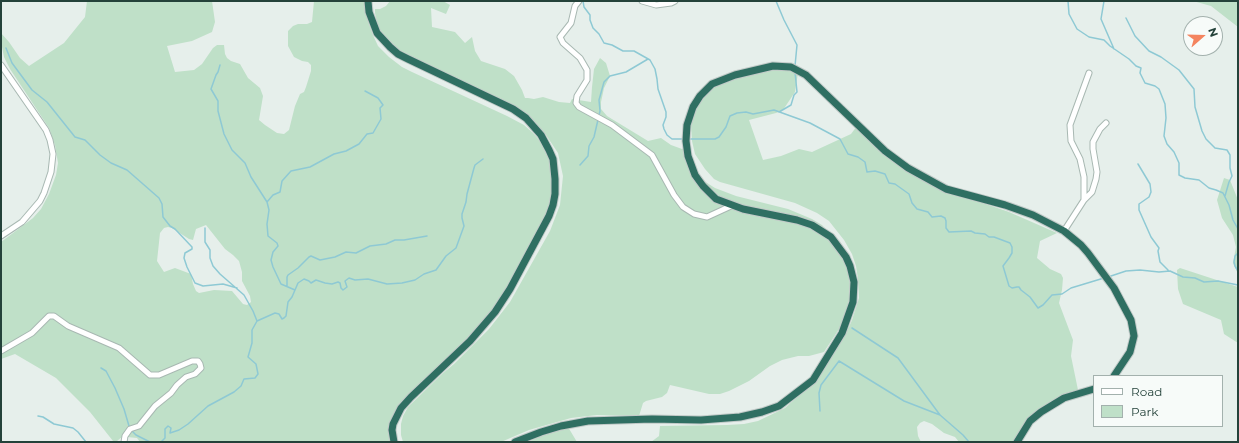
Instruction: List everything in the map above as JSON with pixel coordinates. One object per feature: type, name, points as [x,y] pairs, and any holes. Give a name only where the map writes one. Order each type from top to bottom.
[{"type":"highway","points":[[368,1],[369,12],[377,33],[390,47],[408,59],[513,109],[526,118],[541,135],[549,150],[553,159],[556,178],[555,194],[549,216],[510,290],[495,312],[470,341],[401,408],[393,424],[392,430],[394,442]]},
{"type":"highway","points":[[515,442],[561,426],[588,421],[652,419],[701,420],[744,416],[779,406],[813,380],[842,333],[853,302],[854,282],[846,257],[831,238],[812,225],[797,220],[731,206],[716,199],[703,186],[692,169],[686,141],[687,125],[690,116],[700,96],[712,84],[745,72],[773,66],[791,67],[806,75],[885,151],[908,168],[946,189],[1005,205],[1033,215],[1064,231],[1088,253],[1114,288],[1131,320],[1134,336],[1130,352],[1115,375]]},
{"type":"highway","points":[[1017,442],[1030,422],[1041,412],[1064,398],[1093,389]]},
{"type":"street","points":[[579,1],[571,23],[560,38],[563,43],[580,58],[587,70],[587,80],[577,96],[576,103],[579,107],[612,125],[652,155],[674,195],[683,207],[694,214],[707,217],[731,206]]},
{"type":"street","points":[[642,1],[656,5],[676,1]]},
{"type":"street","points":[[1,65],[46,130],[53,154],[51,172],[40,201],[22,222],[1,236]]},
{"type":"street","points":[[1084,200],[1084,177],[1080,159],[1071,141],[1070,125],[1073,113],[1089,73]]},
{"type":"street","points":[[1064,231],[1084,200],[1092,192],[1097,172],[1093,142],[1100,129],[1106,123]]},
{"type":"street","points":[[1,351],[32,333],[49,316],[54,316],[68,326],[119,348],[150,375],[159,375],[192,361],[198,361],[201,368],[195,374],[186,377],[156,406],[139,426],[130,429],[125,436],[124,442]]},
{"type":"green space","points":[[87,1],[212,1],[215,22],[212,32],[192,41],[167,46],[175,72],[194,70],[202,64],[213,48],[217,45],[224,45],[227,58],[240,64],[248,78],[260,88],[263,96],[259,120],[277,133],[284,134],[289,130],[295,106],[300,94],[304,92],[311,71],[311,65],[308,62],[294,57],[288,46],[288,31],[293,26],[298,24],[307,24],[312,22],[314,1],[367,1],[369,24],[373,35],[378,46],[389,57],[402,67],[524,125],[539,140],[550,160],[554,174],[552,205],[506,296],[463,344],[402,402],[392,442],[140,442],[137,438],[127,437],[122,437],[117,441],[113,441],[90,412],[56,378],[15,354],[1,359],[1,242],[33,218],[41,209],[49,194],[56,175],[58,163],[55,145],[49,128],[10,69],[4,57],[1,33],[20,58],[29,66],[64,43],[85,17]],"holes":[[[206,225],[225,249],[239,261],[242,272],[242,281],[250,296],[251,302],[247,305],[243,304],[232,291],[214,290],[199,293],[196,291],[193,284],[191,274],[175,268],[164,272],[157,261],[160,233],[164,228],[168,227],[193,240],[196,229]]]},
{"type":"green space","points":[[390,1],[443,1],[450,5],[446,14],[431,8],[432,27],[455,32],[465,43],[472,37],[475,51],[481,61],[505,69],[514,76],[525,98],[534,99],[543,97],[559,102],[570,103],[572,99],[591,102],[594,69],[600,58],[606,63],[610,76],[604,88],[601,102],[601,109],[607,116],[648,141],[661,138],[671,145],[682,149],[685,148],[699,175],[704,181],[715,188],[736,196],[788,209],[822,225],[836,240],[849,272],[850,283],[850,296],[847,312],[841,326],[824,352],[782,360],[770,366],[749,381],[720,394],[709,394],[670,385],[667,393],[662,397],[643,403],[639,416],[597,415],[571,418],[529,430],[501,442],[403,442],[401,435],[401,424],[408,407],[489,329],[510,302],[550,231],[560,205],[563,176],[558,153],[546,135],[530,121],[393,51],[378,29],[375,13],[375,9],[380,9],[386,6]]},
{"type":"green space","points":[[1193,1],[1238,1],[1238,27],[1211,6]]},
{"type":"green space","points":[[778,67],[791,68],[798,73],[795,92],[783,110],[749,120],[763,160],[781,156],[799,149],[812,152],[851,134],[857,126],[886,152],[954,193],[1009,212],[1057,233],[1040,241],[1037,258],[1050,269],[1061,274],[1063,278],[1059,303],[1073,340],[1071,356],[1078,390],[1055,399],[1039,410],[1026,422],[1013,442],[959,442],[955,437],[944,433],[932,424],[924,421],[917,427],[918,436],[921,442],[651,442],[659,436],[660,426],[744,424],[758,421],[785,408],[808,387],[849,327],[852,320],[859,298],[856,266],[852,254],[844,240],[829,221],[817,213],[795,203],[714,179],[695,154],[691,125],[702,94],[723,80]]},
{"type":"green space","points":[[1224,178],[1230,180],[1238,200],[1238,274],[1233,263],[1236,247],[1233,235],[1222,218],[1217,200]]},
{"type":"green space","points":[[1180,268],[1238,287],[1238,343],[1224,334],[1221,320],[1183,304],[1178,289],[1177,270]]},
{"type":"green space","points":[[568,427],[577,442],[528,442],[539,437]]},
{"type":"waterway","points":[[583,1],[584,7],[590,15],[593,28],[599,34],[604,43],[612,45],[623,51],[634,51],[650,60],[655,69],[658,89],[666,112],[663,125],[664,129],[667,135],[672,139],[683,139]]},
{"type":"waterway","points":[[776,1],[797,45],[795,66]]},
{"type":"waterway","points":[[1068,1],[1069,14],[1077,29],[1089,37],[1104,40],[1136,66],[1141,68],[1140,73],[1145,83],[1159,89],[1165,104],[1166,118],[1164,136],[1167,144],[1174,152],[1179,163],[1179,175],[1185,178],[1199,180],[1209,188],[1223,193],[1238,229]]},
{"type":"waterway","points":[[1104,1],[1101,19],[1114,49]]},
{"type":"waterway","points":[[1126,18],[1135,36],[1149,51],[1161,57],[1179,70],[1194,89],[1195,107],[1206,139],[1215,148],[1227,150],[1230,155],[1230,168],[1232,176],[1225,196]]},
{"type":"waterway","points":[[6,48],[12,63],[32,90],[47,102],[75,137],[85,140],[100,155],[111,163],[127,170],[159,198],[162,204],[163,217],[170,226],[175,229],[192,247],[192,249],[185,253],[184,258],[195,283],[203,286],[223,284],[237,288]]},
{"type":"waterway","points":[[580,165],[588,156],[589,146],[594,137],[600,111],[599,100],[604,82],[610,76],[626,72],[648,59]]},
{"type":"waterway","points":[[220,65],[211,89],[218,101],[218,111],[224,134],[232,150],[245,163],[251,177],[267,202],[269,210],[267,224],[268,236],[277,243],[278,246],[273,252],[271,260],[273,267],[281,284],[295,290]]},
{"type":"waterway","points":[[779,112],[791,105],[794,95],[797,92],[795,72]]},
{"type":"waterway","points":[[267,202],[273,195],[280,192],[282,181],[291,171],[310,167],[334,154],[346,151],[359,144],[367,134],[373,133],[381,119],[380,108],[383,105],[378,98],[365,91]]},
{"type":"waterway","points":[[689,139],[715,139],[719,137],[726,127],[730,116],[737,113],[746,112],[753,114],[774,110],[810,123],[840,139],[848,154],[858,157],[865,162],[867,172],[875,171],[885,174],[889,183],[895,184],[909,194],[912,203],[917,209],[928,212],[932,217],[941,216],[945,218],[946,228],[949,232],[971,231],[985,234],[989,237],[994,237],[1010,243],[1012,253],[1003,266],[1009,286],[1012,288],[1019,287],[1030,297],[1038,308],[1043,305],[1052,295],[1062,294],[1071,288],[1104,278]]},
{"type":"waterway","points":[[257,321],[275,313],[279,314],[282,319],[284,318],[286,316],[288,302],[292,297],[298,283],[304,279],[311,283],[316,280],[332,284],[338,282],[343,290],[347,287],[345,281],[349,278],[355,280],[368,279],[387,284],[402,283],[415,280],[424,274],[436,270],[446,256],[456,248],[464,226],[462,214],[474,168],[475,165],[483,159]]},
{"type":"waterway","points":[[1138,164],[1150,184],[1151,192],[1149,197],[1139,204],[1139,210],[1151,237],[1159,248],[1158,251],[1160,262],[1168,270]]},
{"type":"waterway","points":[[161,442],[165,438],[165,429],[168,426],[171,428],[170,433],[179,430],[208,406],[234,392],[241,386],[244,379],[255,378],[258,374],[256,364],[248,357],[252,343],[252,330],[257,321],[244,295],[213,266],[210,258],[210,250],[205,242],[205,228]]},
{"type":"waterway","points":[[287,286],[288,275],[311,256],[320,260],[335,257],[346,252],[356,253],[370,246],[386,244],[395,240],[427,236]]},
{"type":"waterway","points":[[1238,253],[1235,256],[1234,262],[1238,271]]},
{"type":"waterway","points":[[1108,277],[1126,271],[1170,271],[1183,277],[1195,278],[1204,282],[1218,281],[1238,285]]},
{"type":"waterway","points":[[852,328],[898,358],[940,415],[969,442]]},
{"type":"waterway","points":[[820,411],[819,393],[821,385],[839,361],[904,401],[940,415]]},
{"type":"waterway","points":[[101,368],[106,371],[115,388],[132,431],[136,435],[150,442]]},
{"type":"waterway","points":[[38,416],[43,417],[54,424],[73,428],[86,442]]}]
